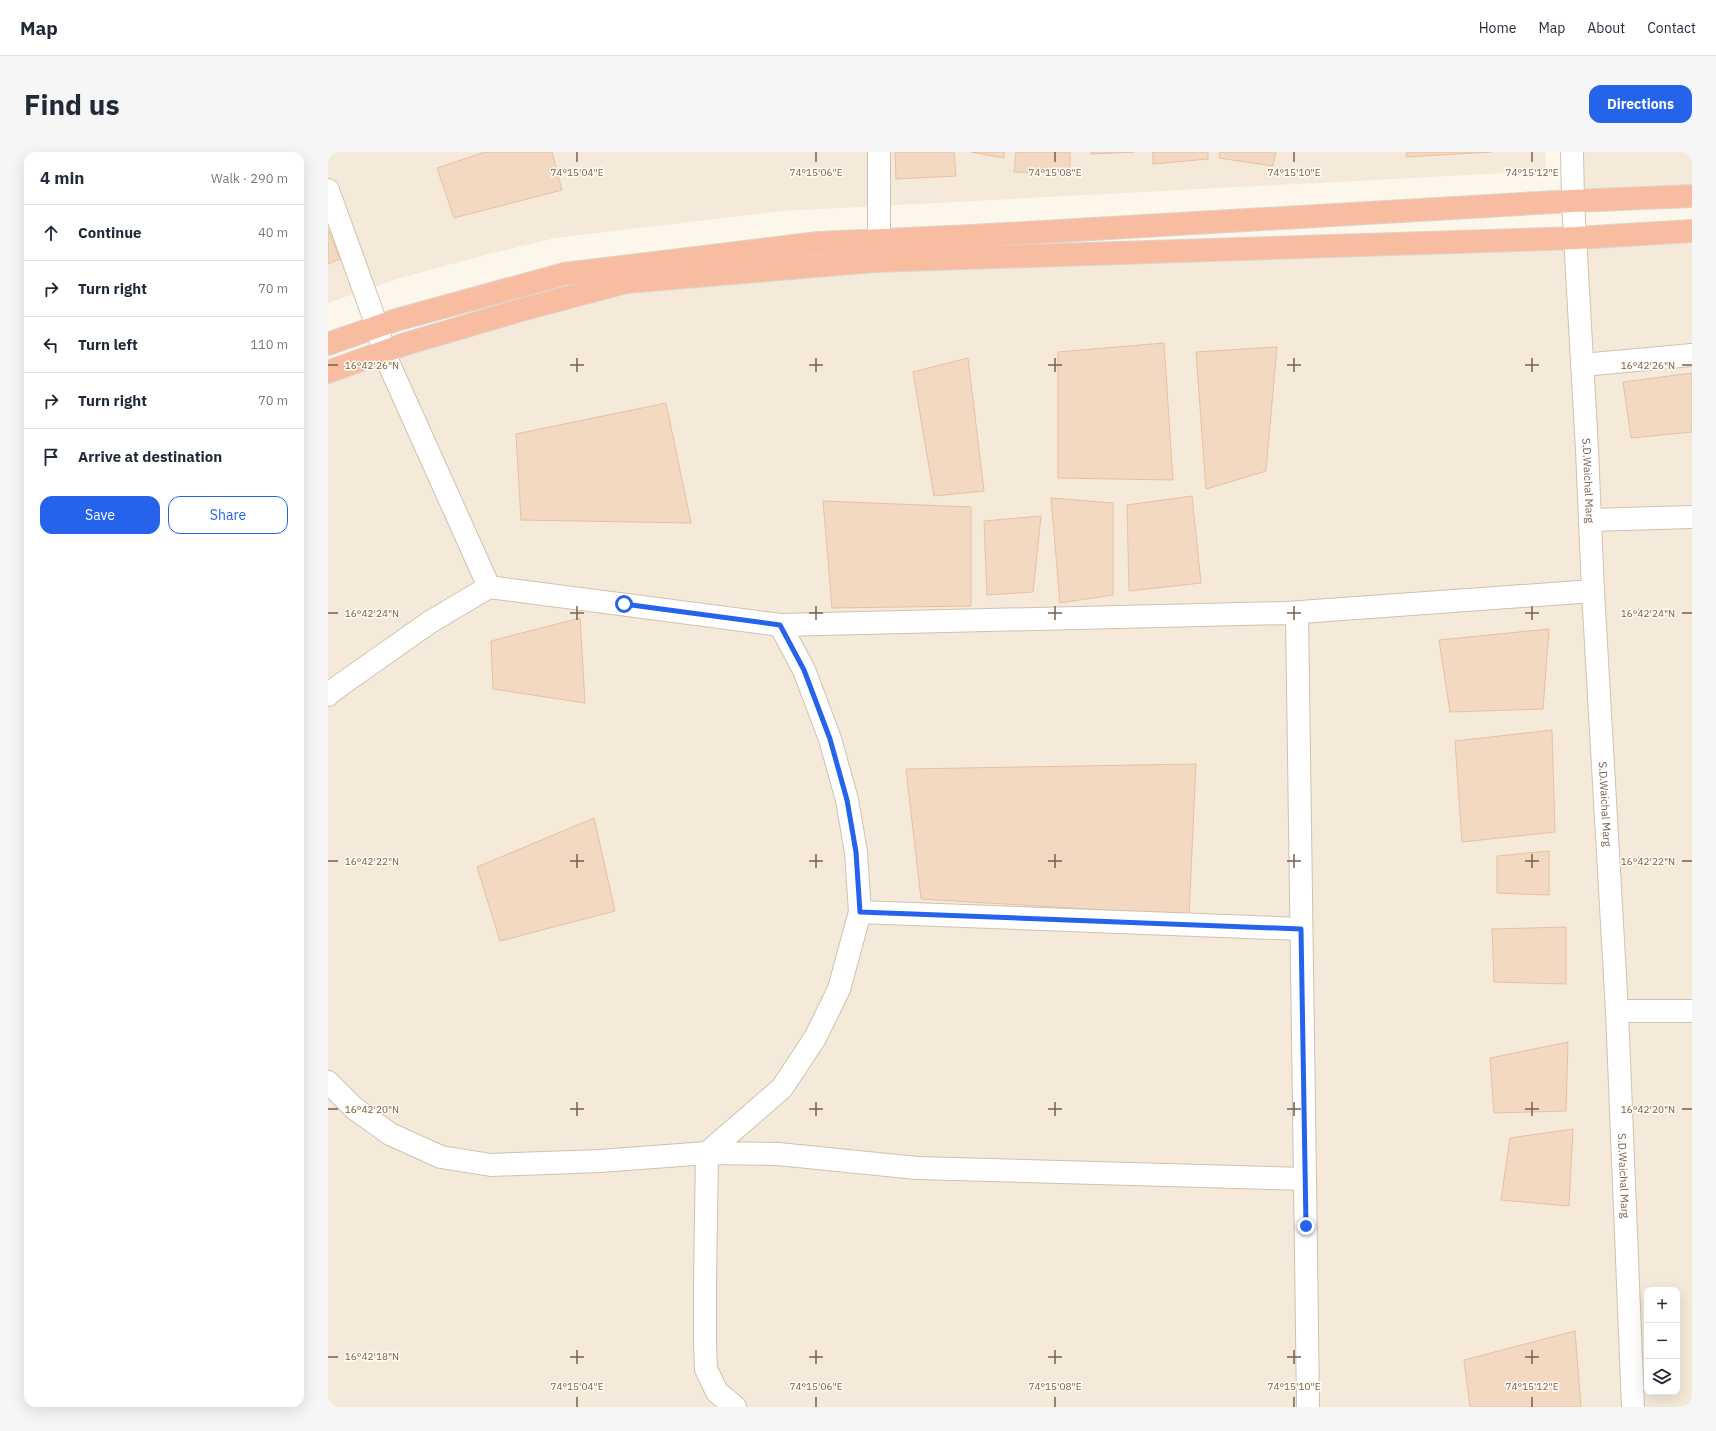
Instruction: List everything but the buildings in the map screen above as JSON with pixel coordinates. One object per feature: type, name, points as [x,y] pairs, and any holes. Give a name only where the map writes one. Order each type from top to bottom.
[{"type":"highway","points":[[328,344],[396,320],[564,274],[818,243],[1573,201],[1692,196]]},
{"type":"highway","points":[[328,372],[405,344],[521,310],[626,282],[875,261],[1576,238],[1692,231]]},
{"type":"street","points":[[879,152],[879,239]]},
{"type":"street","name":"S.D.Waichal Marg","points":[[1572,152],[1573,201],[1593,591],[1617,1011],[1633,1407]]},
{"type":"street","points":[[328,190],[377,326],[384,352],[489,587]]},
{"type":"street","points":[[1582,365],[1692,355]]},
{"type":"street","points":[[1590,520],[1692,517]]},
{"type":"street","points":[[328,695],[430,622],[489,587],[780,625],[1297,613],[1593,591]]},
{"type":"street","points":[[1297,613],[1308,1407]]},
{"type":"street","points":[[735,1407],[717,1392],[706,1369],[704,1282],[707,1153],[782,1088],[816,1038],[839,989],[860,912],[856,852],[847,800],[830,739],[804,670],[780,625]]},
{"type":"street","points":[[860,912],[1301,929]]},
{"type":"street","points":[[1617,1011],[1692,1011]]},
{"type":"street","points":[[328,1085],[354,1108],[390,1134],[441,1157],[491,1165],[600,1161],[707,1153],[778,1154],[917,1168],[1305,1179]]},
{"type":"shaded area","points":[[328,152],[1545,152],[1546,171],[782,211],[555,238],[397,279],[328,303]]},
{"type":"shaded area","points":[[1571,152],[1692,152],[1692,196],[1573,201]]},
{"type":"shaded area","points":[[1692,231],[1692,1407],[328,1407],[328,372],[626,282]]},
{"type":"route","points":[[624,604],[780,625],[804,670],[830,739],[847,800],[856,852],[860,912],[1301,929],[1306,1226]]}]
